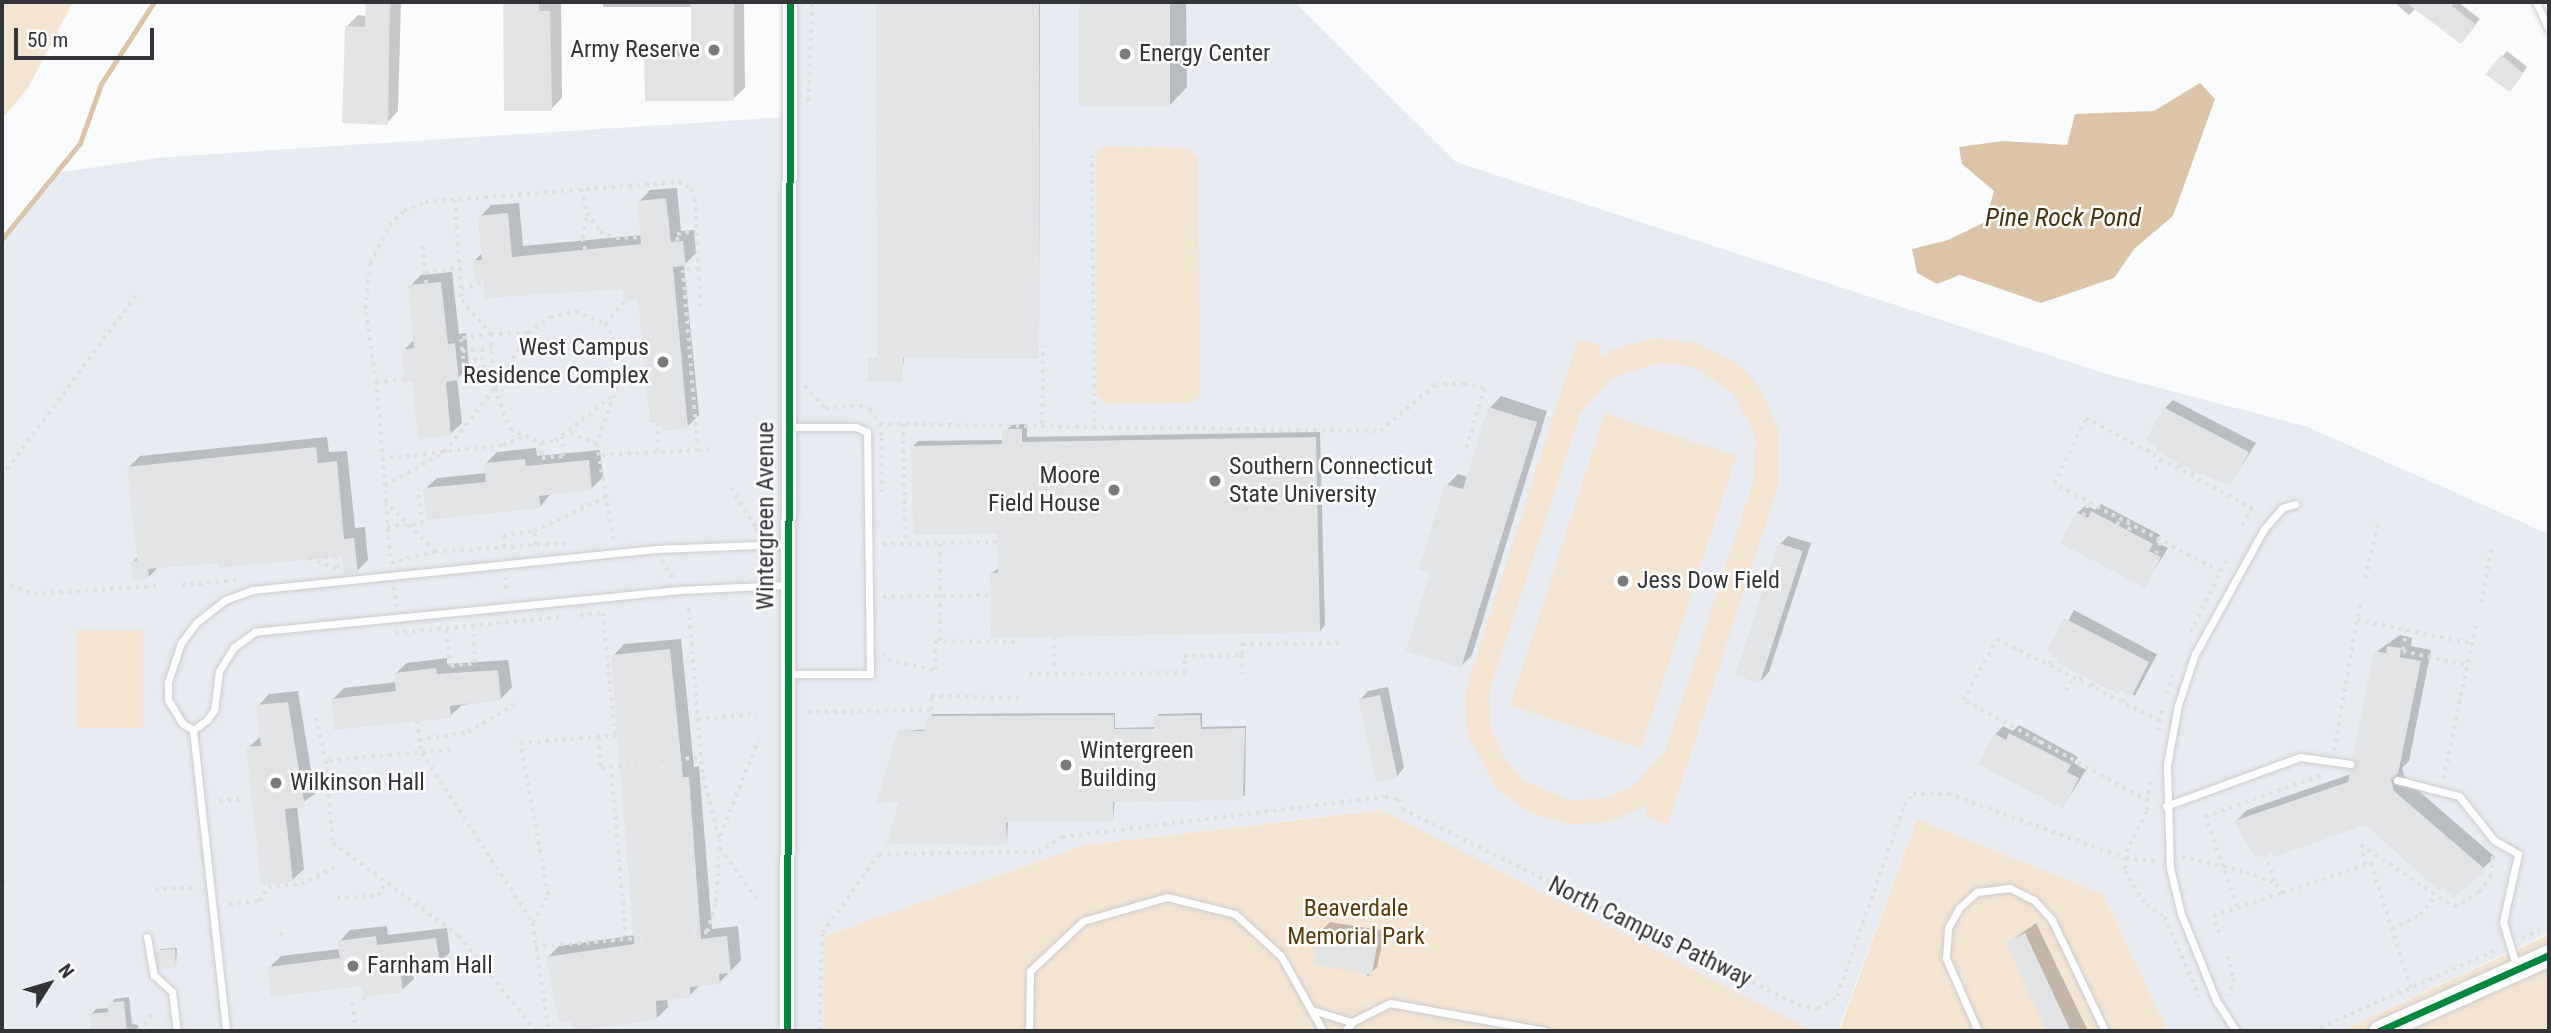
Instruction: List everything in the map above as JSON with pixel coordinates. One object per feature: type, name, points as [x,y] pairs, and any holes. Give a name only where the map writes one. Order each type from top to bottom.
[{"type":"street","name":"Wintergreen Avenue","points":[[787,1031],[785,544],[790,2]]},
{"type":"street","points":[[2379,1031],[2549,955]]},
{"type":"lane","points":[[2536,2],[2549,30]]},
{"type":"lane","points":[[785,674],[870,674],[867,432],[856,427],[786,427]]},
{"type":"lane","points":[[2236,1031],[2216,1000],[2185,924],[2169,860],[2167,765],[2178,705],[2195,654],[2264,529],[2282,508],[2295,504]]},
{"type":"lane","points":[[226,1031],[193,730],[173,713],[168,682],[181,643],[197,622],[238,593],[656,549],[785,544]]},
{"type":"lane","points":[[193,730],[214,710],[219,671],[228,655],[255,632],[680,590],[785,584]]},
{"type":"lane","points":[[2166,806],[2300,757],[2351,764]]},
{"type":"lane","points":[[2397,780],[2459,796],[2494,840],[2518,854],[2503,922],[2517,968]]},
{"type":"lane","points":[[1978,1031],[1946,958],[1948,928],[1959,908],[1977,892],[2010,888],[2034,900],[2052,920],[2105,1031]]},
{"type":"lane","points":[[1029,1031],[1030,971],[1083,921],[1167,897],[1235,914],[1282,956],[1315,1011],[1323,1031]]},
{"type":"lane","points":[[147,937],[154,975],[172,992],[177,1031]]},
{"type":"lane","points":[[1345,1031],[1352,1022],[1390,1003],[1546,1031]]},
{"type":"lane","points":[[1315,1011],[1352,1022]]},
{"type":"path","points":[[808,103],[812,2]]},
{"type":"path","points":[[1093,155],[1095,430]]},
{"type":"path","points":[[576,543],[435,552],[391,562],[376,383],[365,309],[370,263],[389,226],[404,211],[425,202],[678,182],[691,189],[701,310]]},
{"type":"path","points":[[582,189],[587,213],[582,238],[585,250]]},
{"type":"path","points":[[455,199],[462,300],[476,321],[491,334],[495,388],[510,429],[541,443],[562,437],[613,396]]},
{"type":"path","points":[[587,213],[607,236],[640,237]]},
{"type":"path","points":[[677,241],[677,234],[696,231]]},
{"type":"path","points":[[423,246],[426,284]]},
{"type":"path","points":[[425,272],[460,268]]},
{"type":"path","points":[[698,450],[683,270],[699,270]]},
{"type":"path","points":[[461,289],[483,282]]},
{"type":"path","points":[[2,476],[137,294]]},
{"type":"path","points":[[605,324],[624,301]]},
{"type":"path","points":[[385,486],[444,452],[495,388],[528,333],[550,317],[576,311],[605,324],[622,352],[613,396],[597,444],[615,540],[602,541]]},
{"type":"path","points":[[457,365],[464,365],[461,339],[491,334],[528,333]]},
{"type":"path","points":[[1042,424],[1043,346]]},
{"type":"path","points":[[462,351],[474,349],[476,369],[483,369],[481,349],[492,348]]},
{"type":"path","points":[[376,383],[405,379]]},
{"type":"path","points":[[800,382],[825,408],[860,405],[870,409],[880,424],[883,502]]},
{"type":"path","points":[[880,424],[1042,424],[1095,430],[1380,431],[1435,385],[1464,383],[1485,388],[1466,449]]},
{"type":"path","points":[[2220,572],[2054,484],[2086,418],[2252,508],[2241,530]]},
{"type":"path","points":[[657,452],[658,422]]},
{"type":"path","points":[[903,424],[906,543]]},
{"type":"path","points":[[570,433],[597,444]]},
{"type":"path","points":[[381,459],[503,445],[524,437]]},
{"type":"path","points":[[541,443],[542,458],[564,456],[562,437]]},
{"type":"path","points":[[2148,452],[2152,443]]},
{"type":"path","points":[[601,455],[714,449]]},
{"type":"path","points":[[2155,471],[2161,459]]},
{"type":"path","points":[[2179,468],[2182,461]]},
{"type":"path","points":[[2191,475],[2195,468]]},
{"type":"path","points":[[731,488],[758,530]]},
{"type":"path","points":[[387,526],[422,524],[418,489]]},
{"type":"path","points":[[505,556],[503,536],[534,531],[608,496]]},
{"type":"path","points":[[2083,516],[2090,502]]},
{"type":"path","points":[[386,503],[435,552]]},
{"type":"path","points":[[2125,538],[2131,516]]},
{"type":"path","points":[[2113,532],[2120,519]]},
{"type":"path","points":[[2365,578],[2378,523]]},
{"type":"path","points":[[883,530],[883,557]]},
{"type":"path","points":[[534,531],[536,545]]},
{"type":"path","points":[[2156,554],[2161,541]]},
{"type":"path","points":[[883,544],[997,542]]},
{"type":"path","points":[[940,543],[940,641]]},
{"type":"path","points":[[2481,603],[2491,548]]},
{"type":"path","points":[[337,556],[338,570],[328,566],[307,558],[337,556]]},
{"type":"path","points":[[759,556],[759,577]]},
{"type":"path","points":[[662,561],[674,580]]},
{"type":"path","points":[[506,575],[507,597]]},
{"type":"path","points":[[2,583],[34,594],[157,586]]},
{"type":"path","points":[[883,583],[883,608]]},
{"type":"path","points":[[394,585],[397,607]]},
{"type":"path","points":[[883,597],[990,595]]},
{"type":"path","points":[[535,947],[626,936],[707,932],[716,902],[719,838],[701,757],[688,604]]},
{"type":"path","points":[[533,923],[548,895],[520,743],[617,735],[603,613],[580,615]]},
{"type":"path","points":[[390,633],[446,631],[560,617]]},
{"type":"path","points":[[2357,620],[2470,643]]},
{"type":"path","points":[[2432,779],[2442,782],[2465,665],[2476,624]]},
{"type":"path","points":[[446,631],[451,666],[475,663],[473,627]]},
{"type":"path","points":[[2407,630],[2403,651],[2465,665]]},
{"type":"path","points":[[1054,637],[1055,672]]},
{"type":"path","points":[[2148,801],[1963,700],[1997,639],[2160,721]]},
{"type":"path","points":[[883,642],[888,660],[935,670],[935,641],[1016,642]]},
{"type":"path","points":[[1243,674],[1242,644],[1343,643]]},
{"type":"path","points":[[1029,674],[1185,673],[1184,656],[1242,654]]},
{"type":"path","points":[[2049,664],[2054,655]]},
{"type":"path","points":[[2080,680],[2084,673]]},
{"type":"path","points":[[2066,691],[2074,676]]},
{"type":"path","points":[[2092,686],[2096,678]]},
{"type":"path","points":[[2122,702],[2127,693]]},
{"type":"path","points":[[808,712],[931,710],[931,696],[1021,698]]},
{"type":"path","points":[[419,740],[468,732],[517,704]]},
{"type":"path","points":[[697,719],[757,714]]},
{"type":"path","points":[[316,718],[326,761],[333,843],[459,936],[536,1031]]},
{"type":"path","points":[[417,721],[422,753],[533,923],[550,1031]]},
{"type":"path","points":[[598,736],[601,768],[701,757]]},
{"type":"path","points":[[2038,743],[2042,736]]},
{"type":"path","points":[[719,838],[758,740]]},
{"type":"path","points":[[326,761],[452,750]]},
{"type":"path","points":[[611,766],[626,936]]},
{"type":"path","points":[[2150,782],[2148,801],[2126,858],[2125,871],[2133,888],[2146,905],[2165,917],[2185,972],[2203,1002]]},
{"type":"path","points":[[219,801],[243,799]]},
{"type":"path","points":[[2365,865],[2361,845],[2454,907],[2479,892],[2490,877],[2494,840]]},
{"type":"path","points":[[719,847],[760,902]]},
{"type":"path","points":[[2266,854],[2276,884],[2282,893]]},
{"type":"path","points":[[2220,933],[2213,916],[2371,863],[2411,988]]},
{"type":"path","points":[[229,904],[259,901],[268,887],[301,884],[335,867]]},
{"type":"path","points":[[337,898],[377,895],[385,882]]},
{"type":"path","points":[[155,889],[197,886],[197,897]]},
{"type":"path","points":[[2392,929],[2420,915],[2435,896]]},
{"type":"path","points":[[281,936],[282,929]]},
{"type":"path","points":[[2312,1031],[2539,930]]},
{"type":"path","points":[[2228,956],[2234,978],[2228,998]]},
{"type":"path","points":[[353,1003],[356,1031]]},
{"type":"path","points":[[138,1031],[152,1015]]},
{"type":"shaded area","name":"Southern Connecticut State University","points":[[790,2],[1295,2],[1456,162],[2107,374],[2308,427],[2549,534],[2549,933],[2341,1031],[2168,1031],[2103,894],[1917,819],[1838,1031],[1814,1031],[1380,810],[1085,845],[826,936],[823,1031],[2,1031],[2,241],[55,173],[166,157],[787,117]]},
{"type":"green space","points":[[2,2],[73,2],[28,88],[2,119]]},
{"type":"green space","points":[[1105,146],[1187,148],[1198,157],[1200,396],[1192,403],[1106,404],[1097,394],[1096,155]]},
{"type":"green space","points":[[1656,338],[1697,343],[1734,362],[1749,375],[1762,391],[1778,429],[1778,486],[1668,824],[1645,817],[1648,805],[1609,822],[1569,824],[1529,812],[1496,788],[1467,734],[1465,693],[1578,339],[1601,346],[1598,358],[1617,348]],"holes":[[[1658,363],[1691,366],[1732,392],[1755,435],[1754,480],[1665,751],[1632,787],[1602,799],[1569,800],[1524,781],[1503,756],[1490,726],[1489,693],[1580,414],[1612,378]]]},
{"type":"green space","name":"Jess Dow Field","points":[[1605,413],[1736,456],[1641,749],[1510,706]]},
{"type":"green space","points":[[76,630],[143,630],[143,728],[76,728]]},
{"type":"green space","name":"Beaverdale Memorial Park","points":[[1381,810],[1814,1031],[823,1031],[825,936],[1085,845]]},
{"type":"green space","points":[[1917,819],[2103,894],[2168,1031],[1839,1031]]},
{"type":"green space","points":[[2549,934],[2549,1031],[2341,1031]]},
{"type":"water","name":"Pine Rock Pond","points":[[2200,83],[2215,99],[2173,216],[2135,248],[2114,278],[2041,303],[1960,275],[1937,284],[1917,273],[1912,249],[1948,240],[1985,222],[1994,191],[1962,164],[1959,147],[2003,141],[2067,145],[2075,114],[2154,111]]},
{"type":"building","points":[[366,2],[390,3],[388,125],[342,123],[345,26],[365,27]]},
{"type":"building","points":[[503,2],[539,2],[539,11],[550,11],[552,111],[504,111]]},
{"type":"building","name":"Army Reserve","points":[[691,2],[734,2],[734,101],[645,101],[644,57],[691,56]]},
{"type":"building","points":[[876,2],[1039,2],[1039,359],[903,358],[903,382],[868,382],[868,358],[877,358]]},
{"type":"building","name":"Energy Center","points":[[1079,2],[1170,2],[1170,106],[1079,106]]},
{"type":"building","points":[[2405,2],[2447,2],[2476,25],[2461,44]]},
{"type":"building","points":[[2501,55],[2523,73],[2510,92],[2485,74]]},
{"type":"building","name":"West Campus Residence Complex","points":[[666,198],[671,242],[683,241],[686,266],[673,267],[688,428],[662,431],[661,422],[650,423],[638,300],[624,301],[623,289],[485,298],[483,280],[475,281],[472,260],[482,260],[478,216],[508,213],[512,257],[641,244],[637,201]]},
{"type":"building","points":[[441,282],[448,344],[455,343],[459,380],[446,382],[451,436],[418,439],[412,382],[405,383],[401,350],[414,348],[408,285]]},
{"type":"building","points":[[1488,407],[1537,422],[1461,668],[1406,651],[1430,572],[1419,569],[1445,484],[1463,489]]},
{"type":"building","points":[[2163,407],[2249,452],[2231,485],[2197,473],[2156,451],[2158,446],[2146,440]]},
{"type":"building","name":"Moore Field House","points":[[1002,429],[1022,429],[1022,442],[1316,437],[1320,632],[991,638],[990,573],[998,573],[997,534],[913,535],[911,446],[1002,444]]},
{"type":"building","points":[[316,447],[318,463],[337,461],[344,539],[354,538],[358,573],[344,574],[342,556],[219,568],[218,563],[148,569],[149,578],[133,580],[131,561],[137,561],[127,467]]},
{"type":"building","points":[[525,459],[526,466],[589,460],[592,490],[539,496],[541,508],[427,520],[423,488],[486,482],[484,463]]},
{"type":"building","points":[[2091,511],[2153,544],[2149,551],[2161,557],[2145,588],[2060,543],[2076,512],[2088,518]]},
{"type":"building","points":[[1778,543],[1803,551],[1760,683],[1735,675]]},
{"type":"building","points":[[2064,618],[2149,662],[2132,696],[2120,690],[2118,694],[2056,662],[2059,657],[2047,651]]},
{"type":"building","points":[[2387,646],[2401,648],[2400,657],[2421,661],[2398,774],[2391,779],[2394,791],[2486,870],[2454,898],[2442,888],[2440,892],[2366,825],[2273,857],[2271,852],[2255,858],[2234,821],[2348,782],[2350,770],[2357,766],[2352,758],[2374,651],[2386,653]]},
{"type":"building","points":[[670,649],[683,777],[689,777],[701,939],[727,936],[731,973],[719,974],[720,984],[690,987],[690,998],[656,1001],[657,1020],[572,1031],[571,1022],[559,1023],[546,957],[634,944],[611,655]]},
{"type":"building","points":[[436,668],[437,674],[498,670],[501,700],[450,706],[451,718],[334,730],[331,699],[396,691],[394,673]]},
{"type":"building","points":[[1380,695],[1398,778],[1376,783],[1358,700]]},
{"type":"building","name":"Wilkinson Hall","points":[[288,702],[305,807],[285,809],[293,882],[261,885],[246,747],[261,746],[256,705]]},
{"type":"building","name":"Wintergreen Building","points":[[1114,715],[1114,729],[1154,729],[1154,716],[1200,715],[1201,729],[1245,728],[1243,800],[1113,802],[1113,821],[1006,822],[1007,845],[886,844],[899,802],[876,803],[898,730],[923,731],[928,716]]},
{"type":"building","points":[[1994,733],[2006,740],[2009,733],[2071,765],[2067,772],[2079,778],[2063,809],[1978,764]]},
{"type":"building","points":[[1320,929],[1378,939],[1372,975],[1314,964]]},
{"type":"building","points":[[2025,933],[2071,1031],[2046,1031],[2005,942]]},
{"type":"building","name":"Farnham Hall","points":[[376,936],[377,945],[436,938],[440,965],[400,970],[403,992],[363,997],[361,986],[271,997],[267,967],[340,958],[337,941]]},
{"type":"building","points":[[175,949],[176,968],[157,969],[156,950]]},
{"type":"building","points":[[124,1001],[127,1031],[91,1031],[89,1014],[108,1012],[107,1003]]},
{"type":"waterway","points":[[2,239],[80,143],[101,84],[154,2]]},
{"type":"cycle path","points":[[787,1031],[790,2]]},
{"type":"cycle path","points":[[2379,1031],[2549,955]]},
{"type":"place","name":"Army Reserve","points":[[714,50]]},
{"type":"place","name":"Energy Center","points":[[1125,54]]},
{"type":"place","name":"West Campus Residence Complex","points":[[663,362]]},
{"type":"place","name":"Southern Connecticut State University","points":[[1215,481]]},
{"type":"place","name":"Moore Field House","points":[[1114,490]]},
{"type":"place","name":"Jess Dow Field","points":[[1623,581]]},
{"type":"place","name":"Wintergreen Building","points":[[1066,765]]},
{"type":"place","name":"Wilkinson Hall","points":[[276,783]]},
{"type":"place","name":"Farnham Hall","points":[[353,966]]}]
